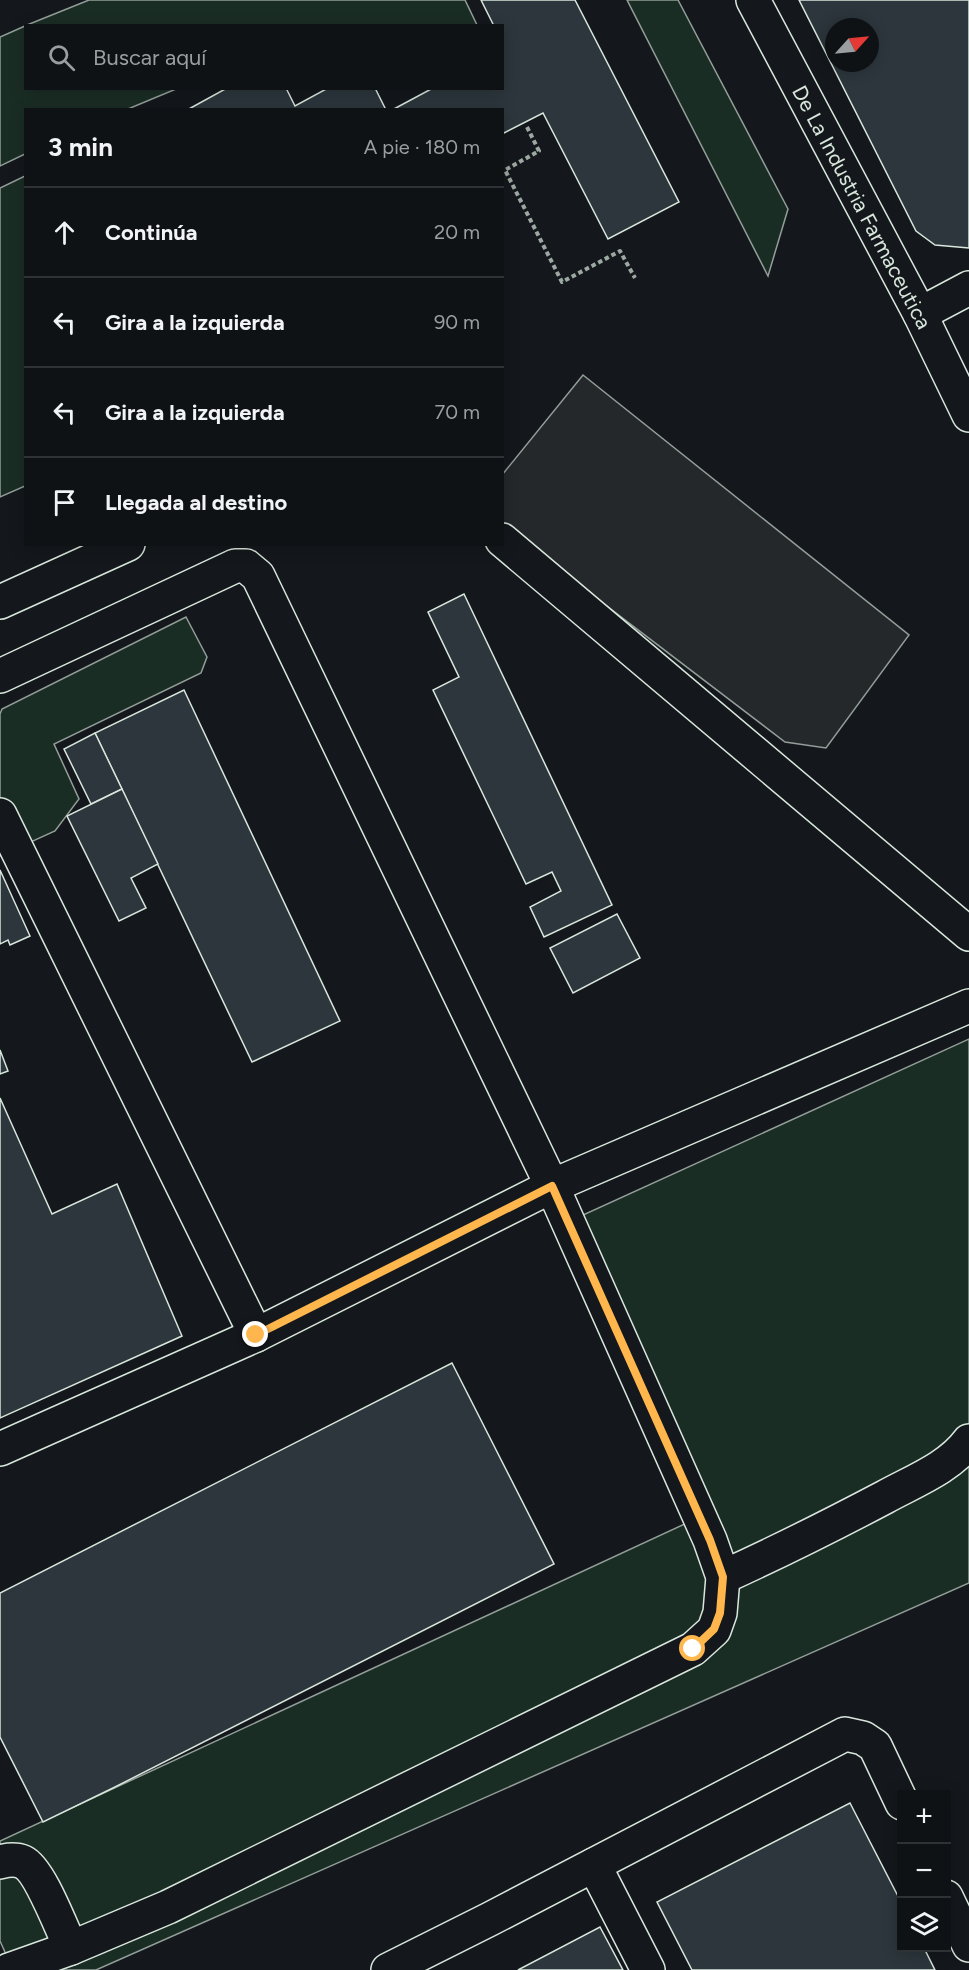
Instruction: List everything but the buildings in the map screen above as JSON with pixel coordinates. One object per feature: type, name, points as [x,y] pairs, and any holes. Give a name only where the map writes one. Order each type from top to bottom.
[{"type":"main road","name":"De La Industria Farmaceutica","points":[[753,0],[920,314],[969,415]]},
{"type":"main road","points":[[920,314],[969,288]]},
{"type":"main road","points":[[504,542],[969,934]]},
{"type":"main road","points":[[0,602],[124,546]]},
{"type":"main road","points":[[0,676],[236,566],[246,566],[258,576],[552,1186],[710,1540],[723,1577],[720,1613],[714,1629],[693,1649],[168,1907],[71,1948],[9,1970]]},
{"type":"main road","points":[[0,815],[256,1335]]},
{"type":"main road","points":[[0,1449],[256,1335],[552,1186],[969,1006]]},
{"type":"main road","points":[[723,1577],[810,1537],[932,1472],[957,1455],[969,1441]]},
{"type":"main road","points":[[388,1970],[845,1734],[863,1738],[875,1746],[897,1792]]},
{"type":"main road","points":[[0,1862],[7,1859],[23,1862],[31,1869],[40,1881],[71,1948]]},
{"type":"main road","points":[[594,1865],[648,1970]]},
{"type":"main road","points":[[951,1908],[969,1945]]},
{"type":"path","points":[[527,127],[539,151],[505,170],[562,282],[620,251],[635,278]]},
{"type":"green space","points":[[89,0],[465,0],[477,24],[29,24]]},
{"type":"green space","points":[[627,0],[678,0],[788,209],[768,276]]},
{"type":"green space","points":[[24,26],[24,90],[174,90],[130,108],[24,108],[24,154],[0,166],[0,37]]},
{"type":"green space","points":[[24,176],[24,486],[0,497],[0,188]]},
{"type":"green space","points":[[186,617],[207,657],[201,673],[54,744],[79,799],[55,831],[0,856],[0,714],[2,709]]},
{"type":"green space","points":[[969,1039],[969,1583],[96,1970],[13,1970],[0,1941],[0,1841],[689,1522],[572,1268],[583,1215]]},
{"type":"shaded area","points":[[583,375],[909,635],[826,748],[785,742],[504,528],[504,473]]},
{"type":"route","points":[[256,1335],[552,1186],[710,1540],[723,1577],[720,1613],[714,1629],[693,1649]]}]
